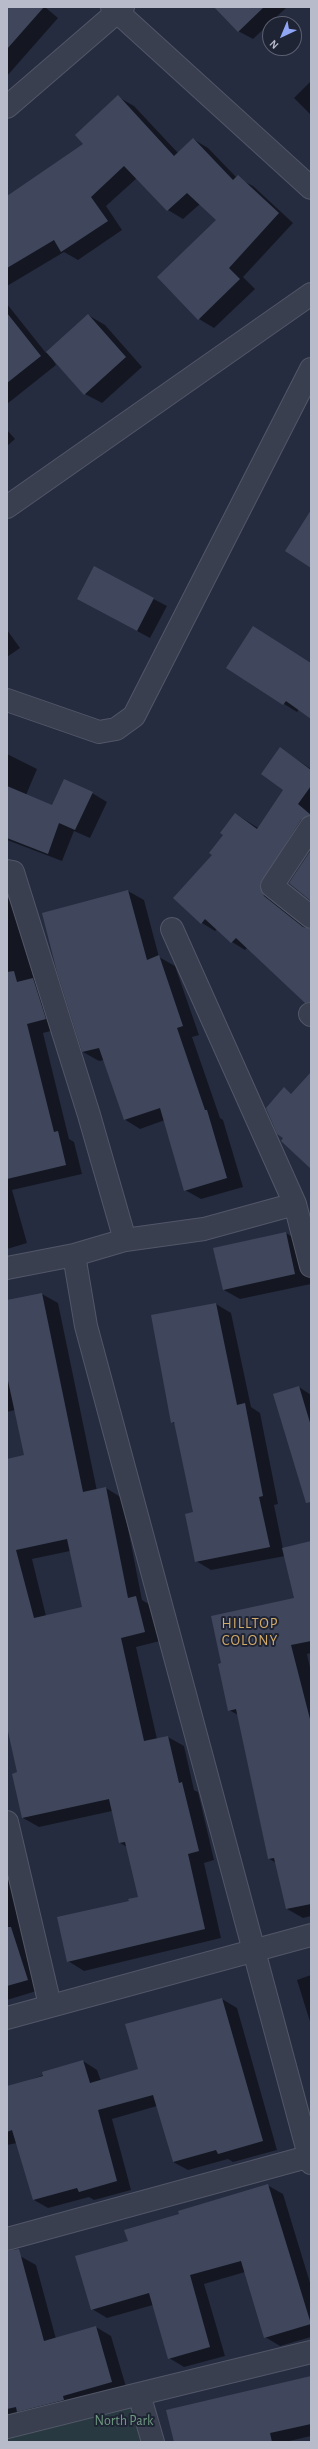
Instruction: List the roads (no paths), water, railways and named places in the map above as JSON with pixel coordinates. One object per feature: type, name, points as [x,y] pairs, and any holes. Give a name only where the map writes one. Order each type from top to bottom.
[{"type":"street","points":[[7,107],[118,9],[311,188]]},
{"type":"street","points":[[7,507],[311,294]]},
{"type":"street","points":[[7,700],[99,732],[116,729],[134,716],[311,369]]},
{"type":"street","points":[[311,828],[272,886],[311,917]]},
{"type":"street","points":[[7,871],[13,872],[88,1115],[124,1240]]},
{"type":"street","points":[[172,929],[295,1204],[311,1266]]},
{"type":"street","points":[[7,1268],[74,1255],[124,1240],[204,1229],[295,1204]]},
{"type":"street","points":[[7,2239],[310,2159],[86,1326],[74,1255]]},
{"type":"street","points":[[7,1822],[50,2005]]},
{"type":"street","points":[[7,2018],[50,2005],[311,1935]]},
{"type":"street","points":[[7,2427],[311,2352]]},
{"type":"street","points":[[139,2394],[154,2442]]},
{"type":"district","name":"HILLTOP COLONY","points":[[250,1632]]},
{"type":"park label","name":"North Park","points":[[124,2421]]}]
